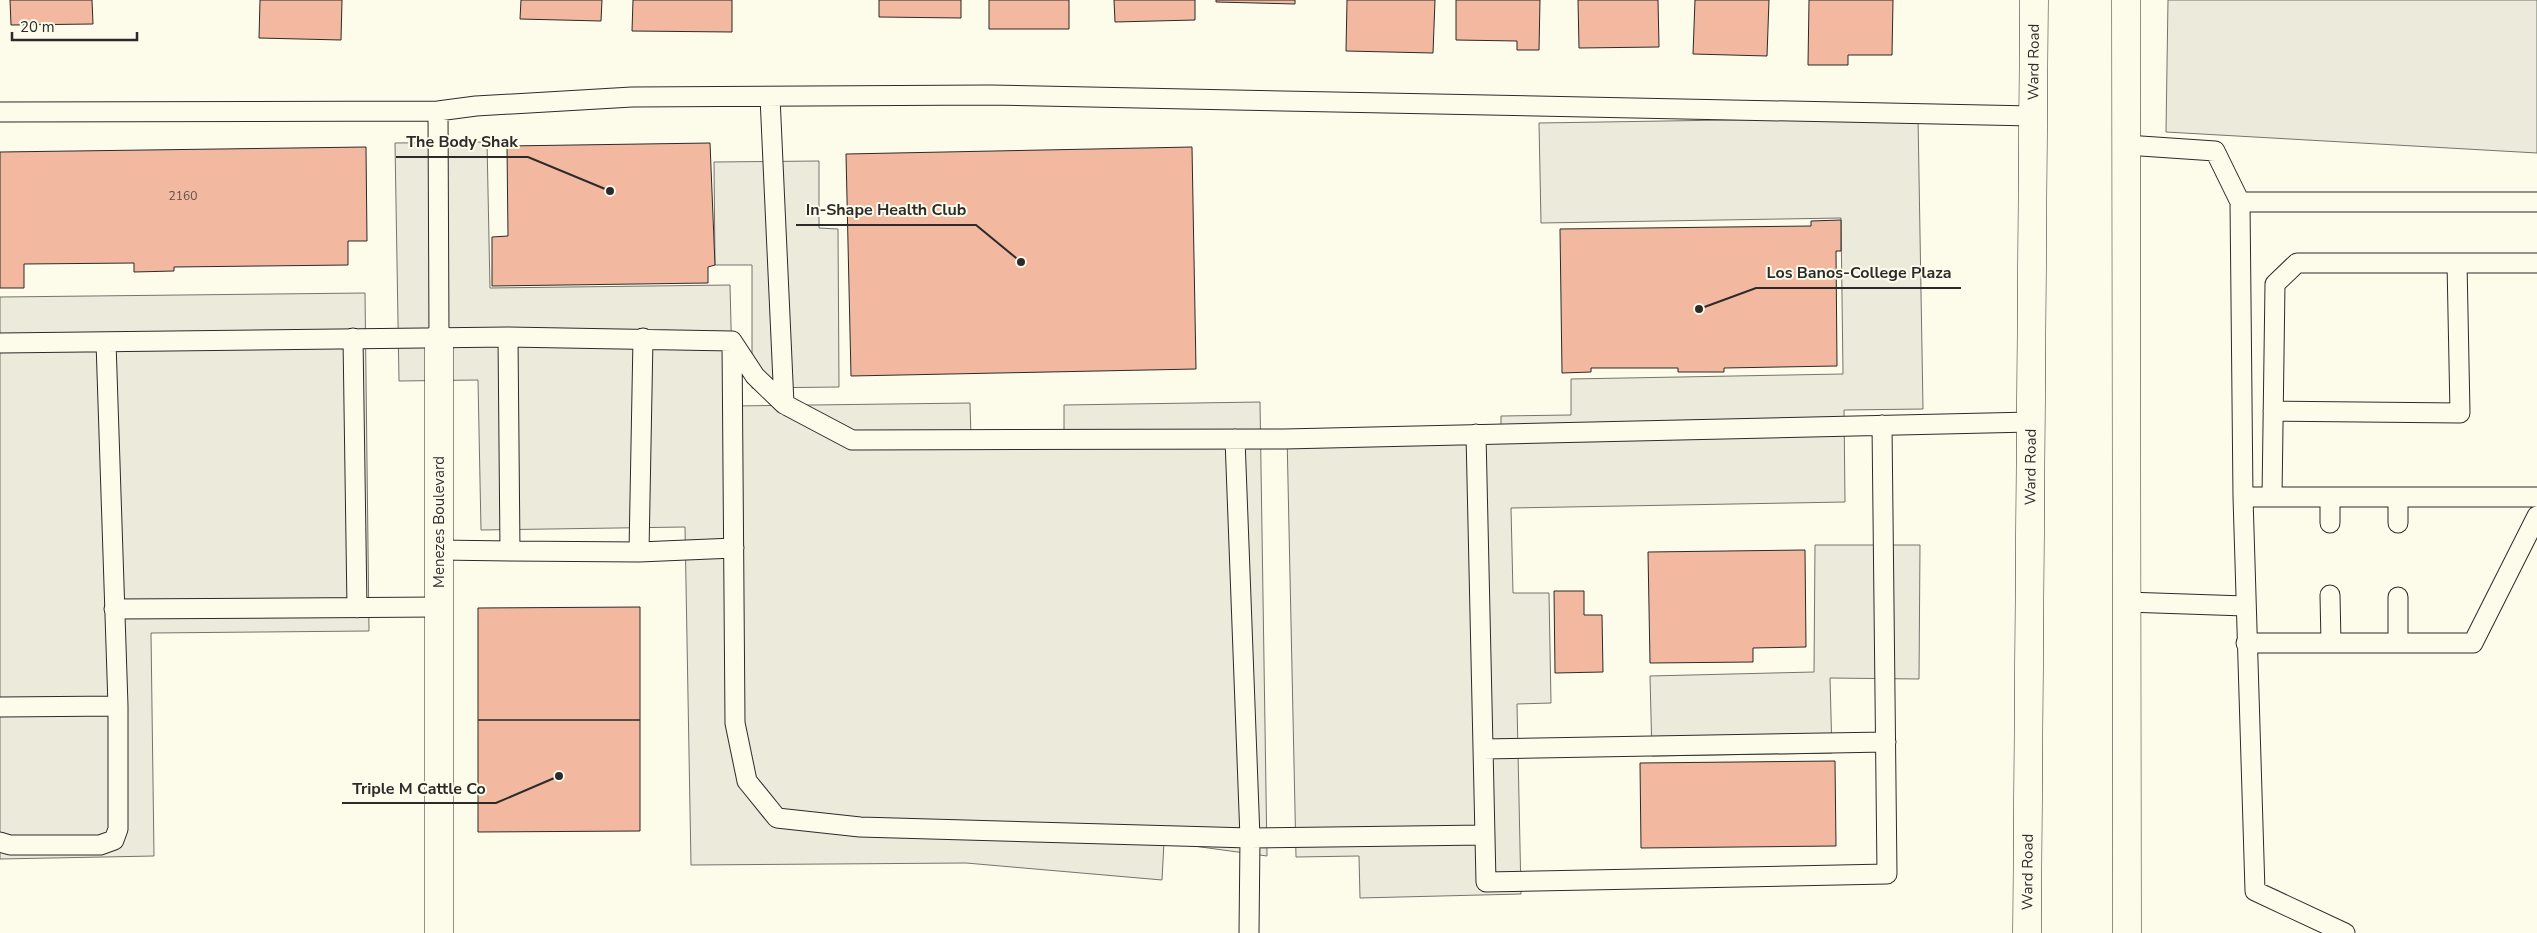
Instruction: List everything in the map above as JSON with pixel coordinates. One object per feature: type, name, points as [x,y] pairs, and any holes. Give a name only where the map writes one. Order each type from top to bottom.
[{"type":"street","name":"Ward Road","points":[[2027,933],[2034,0]]},
{"type":"street","points":[[2126,0],[2126,933]]},
{"type":"street","name":"Menezes Boulevard","points":[[439,338],[439,933]]},
{"type":"lane","points":[[0,112],[438,111],[476,106],[632,98],[990,95],[2033,116]]},
{"type":"lane","points":[[770,97],[784,404]]},
{"type":"lane","name":"Menezes Boulevard","points":[[438,111],[439,338]]},
{"type":"lane","points":[[2126,145],[2215,151],[2240,202],[2242,498],[2255,891],[2346,933]]},
{"type":"lane","points":[[2240,202],[2537,202]]},
{"type":"lane","points":[[2272,497],[2275,284],[2296,263],[2537,263]]},
{"type":"lane","points":[[2273,411],[2460,413],[2457,263]]},
{"type":"lane","points":[[0,343],[508,337],[732,340]]},
{"type":"lane","points":[[508,337],[510,551]]},
{"type":"lane","points":[[353,338],[357,608]]},
{"type":"lane","points":[[639,552],[643,338]]},
{"type":"lane","points":[[732,340],[755,376],[784,404],[852,440],[1235,439],[2031,422]]},
{"type":"lane","points":[[732,340],[735,723],[746,782],[777,818],[860,827],[1250,838],[1484,835]]},
{"type":"lane","points":[[0,842],[10,845],[100,845],[114,840],[118,829],[118,706],[106,342]]},
{"type":"lane","points":[[1476,434],[1486,882],[1888,874],[1882,425]]},
{"type":"lane","points":[[1235,439],[1250,838],[1249,933]]},
{"type":"lane","points":[[2242,498],[2537,498]]},
{"type":"lane","points":[[2330,498],[2330,523]]},
{"type":"lane","points":[[2398,498],[2398,523]]},
{"type":"lane","points":[[2246,643],[2473,643],[2537,516]]},
{"type":"lane","points":[[439,550],[639,552],[734,548]]},
{"type":"lane","points":[[2330,595],[2331,643]]},
{"type":"lane","points":[[2398,597],[2398,643]]},
{"type":"lane","points":[[2126,602],[2245,606]]},
{"type":"lane","points":[[114,609],[439,607]]},
{"type":"lane","points":[[0,707],[118,706]]},
{"type":"lane","points":[[1483,749],[1886,742]]},
{"type":"shaded area","points":[[2168,0],[2537,0],[2537,153],[2166,132]]},
{"type":"shaded area","points":[[1918,117],[1923,409],[1844,410],[1845,502],[1511,508],[1513,593],[1549,593],[1551,703],[1517,704],[1521,894],[1360,898],[1359,856],[1296,857],[1287,434],[1501,429],[1501,416],[1571,415],[1571,379],[1843,374],[1841,218],[1541,223],[1539,123]]},
{"type":"shaded area","points":[[487,142],[490,288],[730,285],[733,406],[970,403],[971,439],[1064,437],[1064,405],[1260,402],[1267,856],[1164,842],[1162,880],[966,863],[691,865],[685,527],[481,530],[478,380],[399,381],[395,143]]},
{"type":"shaded area","points":[[819,161],[819,228],[838,229],[839,387],[752,388],[752,265],[715,265],[714,162]]},
{"type":"shaded area","points":[[365,293],[369,631],[151,633],[154,856],[0,859],[0,297]]},
{"type":"shaded area","points":[[1815,545],[1920,545],[1919,679],[1830,678],[1832,753],[1652,756],[1650,676],[1814,672]]},
{"type":"building","points":[[10,0],[92,0],[93,24],[11,25]]},
{"type":"building","points":[[260,0],[342,0],[341,40],[259,38]]},
{"type":"building","points":[[521,0],[602,0],[601,21],[520,19]]},
{"type":"building","points":[[633,0],[732,0],[732,32],[632,31]]},
{"type":"building","points":[[879,0],[961,0],[961,18],[879,17]]},
{"type":"building","points":[[989,0],[1069,0],[1069,29],[989,29]]},
{"type":"building","points":[[1114,0],[1195,0],[1195,20],[1115,22]]},
{"type":"building","points":[[1216,0],[1295,0],[1295,4],[1216,2]]},
{"type":"building","points":[[1347,0],[1435,0],[1433,53],[1346,51]]},
{"type":"building","points":[[1456,0],[1540,0],[1539,50],[1517,50],[1517,41],[1456,40]]},
{"type":"building","points":[[1578,0],[1658,0],[1659,47],[1579,48]]},
{"type":"building","points":[[1695,0],[1769,0],[1767,56],[1693,54]]},
{"type":"building","points":[[1809,0],[1893,0],[1892,55],[1848,55],[1848,65],[1808,65]]},
{"type":"building","points":[[710,143],[715,265],[708,267],[708,283],[492,286],[492,237],[508,236],[507,146]]},
{"type":"building","points":[[366,147],[367,241],[348,241],[348,265],[174,267],[174,271],[134,272],[134,263],[24,264],[24,288],[0,288],[0,152]]},
{"type":"building","points":[[1192,147],[1196,369],[851,376],[846,154]]},
{"type":"building","points":[[1841,220],[1841,251],[1836,251],[1837,366],[1724,368],[1724,372],[1678,372],[1678,368],[1591,368],[1591,372],[1562,373],[1560,229],[1811,226],[1811,221]]},
{"type":"building","points":[[1805,550],[1806,647],[1753,648],[1753,662],[1650,663],[1648,552]]},
{"type":"building","points":[[1554,591],[1584,591],[1584,615],[1602,615],[1603,672],[1555,673]]},
{"type":"building","points":[[640,607],[640,720],[478,720],[478,608]]},
{"type":"building","points":[[478,720],[640,720],[640,831],[478,832]]},
{"type":"building","points":[[1835,761],[1836,846],[1641,848],[1640,763]]},
{"type":"place","name":"The Body Shak","points":[[610,191]]},
{"type":"place","name":"In-Shape Health Club","points":[[1021,262]]},
{"type":"place","name":"Los Banos-College Plaza","points":[[1699,309]]},
{"type":"place","name":"Triple M Cattle Co","points":[[559,776]]}]
